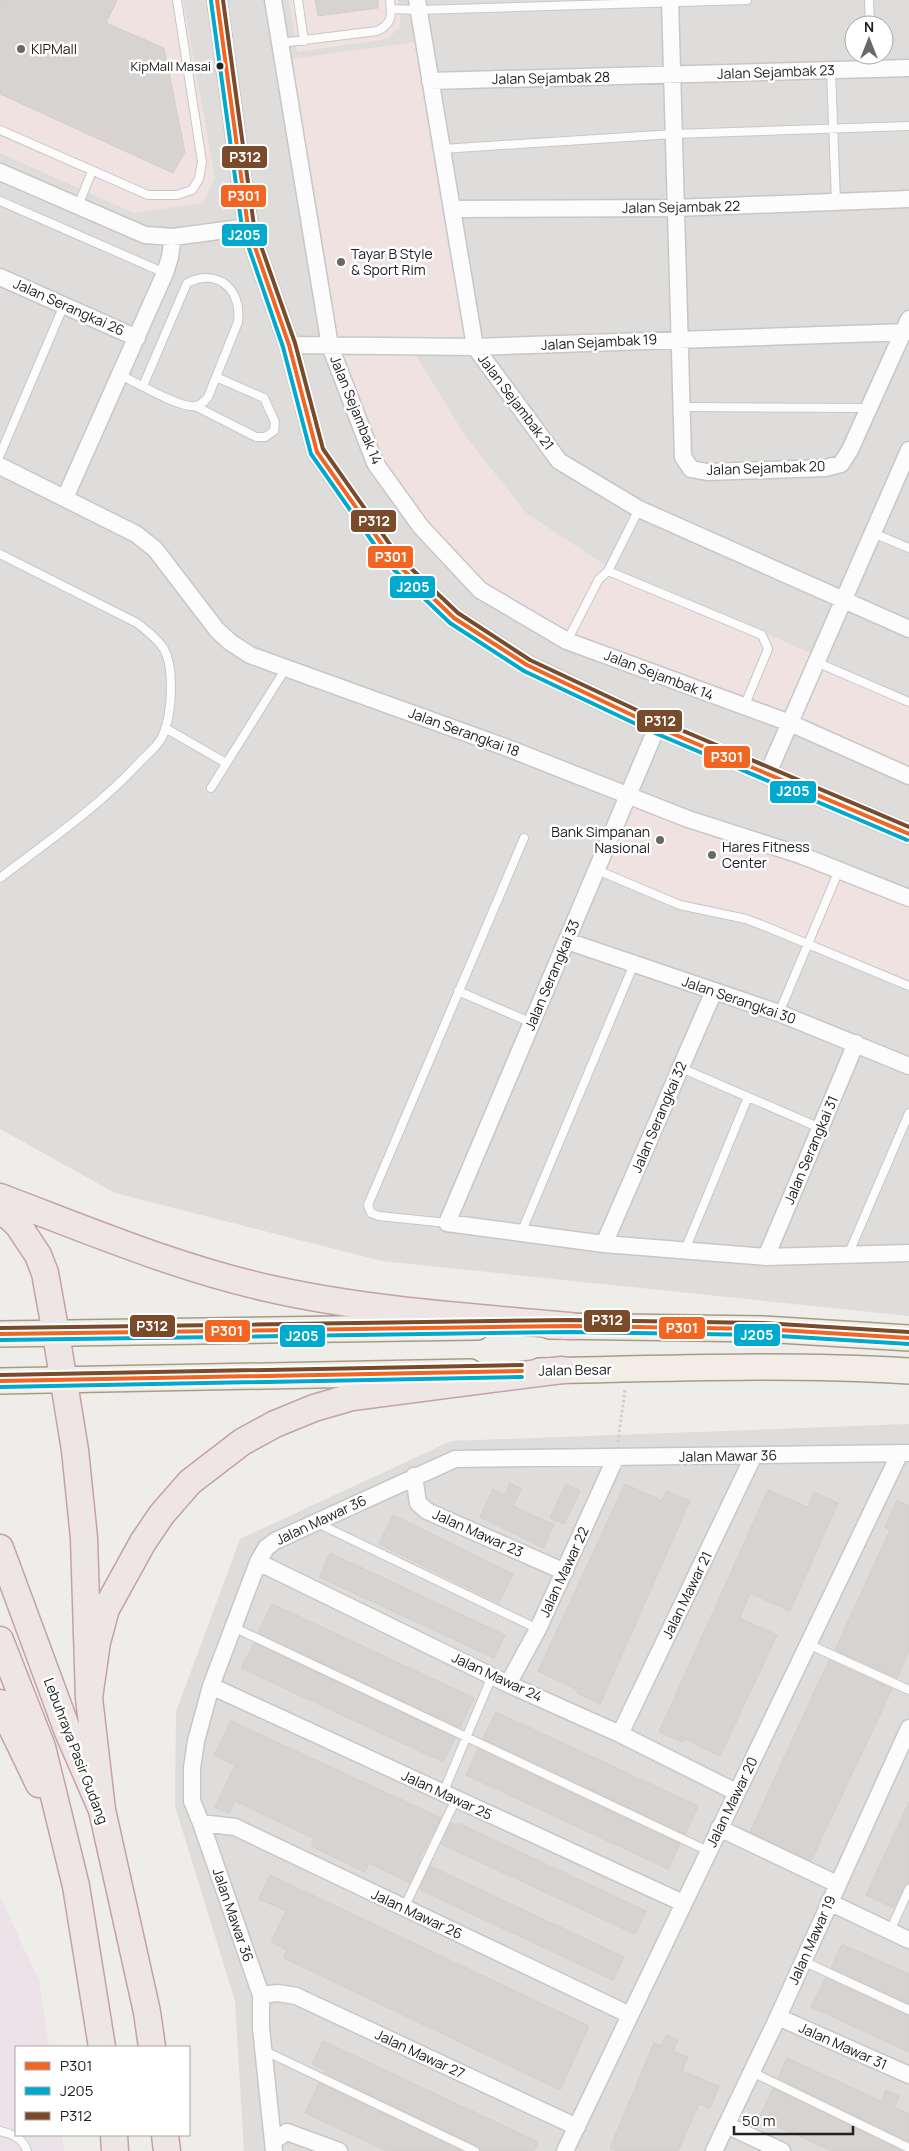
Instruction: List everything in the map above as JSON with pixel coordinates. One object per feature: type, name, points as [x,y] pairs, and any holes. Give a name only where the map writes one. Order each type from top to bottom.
[{"type":"highway","points":[[0,1197],[183,1264],[274,1290],[367,1306],[570,1326]]},
{"type":"highway","points":[[0,1208],[18,1225],[38,1255],[45,1273],[56,1334],[75,1450],[84,1538],[89,1698],[102,1810]]},
{"type":"highway","points":[[89,1698],[97,1642],[106,1609],[143,1542],[162,1514],[190,1482],[242,1442],[275,1424],[314,1408],[352,1398],[562,1370]]},
{"type":"highway","name":"Lebuhraya Pasir Gudang","points":[[0,1548],[68,1732],[102,1810],[147,2012],[152,2046]]},
{"type":"highway","points":[[0,1640],[42,1747],[76,1886],[102,2046]]},
{"type":"highway","points":[[0,1703],[36,1775],[76,1886]]},
{"type":"highway","points":[[114,2136],[115,2151]]},
{"type":"highway","points":[[165,2136],[167,2151]]},
{"type":"main road","points":[[0,1334],[570,1326],[763,1329],[909,1338]]},
{"type":"main road","name":"Jalan Besar","points":[[1,1381],[745,1366],[833,1367],[909,1371]]},
{"type":"street","points":[[217,0],[248,226],[289,345],[317,452],[392,560],[454,618],[527,665],[657,727],[909,834]]},
{"type":"street","name":"Jalan Sejambak 14","points":[[273,0],[330,346],[375,463],[421,527],[480,590],[567,641],[790,723],[909,776]]},
{"type":"street","points":[[670,1],[682,407]]},
{"type":"street","name":"Jalan Sejambak 21","points":[[418,5],[475,347],[559,460],[639,509],[909,629]]},
{"type":"street","name":"Jalan Sejambak 23","points":[[672,75],[831,70],[856,65]]},
{"type":"street","name":"Jalan Sejambak 23","points":[[890,65],[909,68]]},
{"type":"street","name":"Jalan Sejambak 28","points":[[430,81],[672,75]]},
{"type":"street","points":[[0,172],[145,235],[173,237],[248,226]]},
{"type":"street","name":"Jalan Sejambak 22","points":[[452,209],[676,208],[909,199]]},
{"type":"street","points":[[64,498],[165,273],[173,237]]},
{"type":"street","name":"Jalan Serangkai 26","points":[[1,280],[64,304],[137,338]]},
{"type":"street","points":[[869,408],[907,327]]},
{"type":"street","name":"Jalan Sejambak 19","points":[[289,345],[475,347],[907,327]]},
{"type":"street","name":"Jalan Sejambak 20","points":[[682,407],[683,456],[691,469],[707,472],[825,468],[841,464],[850,450],[869,408]]},
{"type":"street","points":[[768,773],[872,533],[902,486],[909,450]]},
{"type":"street","name":"Jalan Serangkai 18","points":[[0,466],[136,534],[156,549],[217,630],[230,642],[250,655],[505,747],[705,825],[794,853],[909,898]]},
{"type":"street","name":"Jalan Serangkai 33","points":[[447,1223],[657,727]]},
{"type":"street","name":"Jalan Serangkai 30","points":[[566,941],[779,1013],[909,1066]]},
{"type":"street","name":"Jalan Serangkai 32","points":[[604,1244],[714,991]]},
{"type":"street","name":"Jalan Serangkai 31","points":[[766,1257],[856,1043]]},
{"type":"street","points":[[447,1223],[604,1244],[766,1257],[909,1253]]},
{"type":"street","name":"Jalan Mawar 36","points":[[274,2146],[263,2050],[261,1995],[192,1801],[192,1768],[196,1741],[212,1686],[258,1562],[266,1548],[274,1540],[455,1459],[905,1453]]},
{"type":"street","name":"Jalan Mawar 20","points":[[565,2151],[808,1644],[905,1453]]},
{"type":"street","name":"Jalan Mawar 21","points":[[620,1734],[754,1455]]},
{"type":"street","name":"Jalan Mawar 22","points":[[508,1684],[565,1572],[616,1457]]},
{"type":"street","name":"Jalan Mawar 23","points":[[414,1476],[418,1503],[427,1511],[565,1572]]},
{"type":"street","name":"Jalan Mawar 24","points":[[258,1562],[508,1684],[620,1734],[736,1792]]},
{"type":"street","name":"Jalan Mawar 25","points":[[212,1686],[683,1903]]},
{"type":"street","name":"Jalan Mawar 19","points":[[714,2151],[778,2017],[909,1728]]},
{"type":"street","name":"Jalan Mawar 26","points":[[201,1823],[235,1827],[630,2015]]},
{"type":"street","points":[[719,1828],[837,1884]]},
{"type":"street","points":[[829,1902],[909,1940]]},
{"type":"street","name":"Jalan Mawar 27","points":[[261,1995],[278,1993],[296,1996],[577,2126]]},
{"type":"street","name":"Jalan Mawar 31","points":[[778,2017],[909,2075]]},
{"type":"street","points":[[726,2125],[782,2151]]},
{"type":"street","points":[[274,2146],[287,2132],[339,2151]]},
{"type":"lane","points":[[0,130],[148,195],[177,195],[192,190],[199,179],[202,162],[177,0]]},
{"type":"lane","points":[[298,0],[304,40]]},
{"type":"lane","points":[[280,43],[377,31],[386,27],[391,20],[390,0]]},
{"type":"lane","points":[[391,9],[418,5],[747,0]]},
{"type":"lane","points":[[869,0],[870,15]]},
{"type":"lane","points":[[831,70],[835,129],[836,202]]},
{"type":"lane","points":[[442,148],[674,134],[909,126]]},
{"type":"lane","points":[[77,206],[92,171]]},
{"type":"lane","points":[[0,200],[165,273]]},
{"type":"lane","points":[[143,386],[187,284],[199,278],[208,277],[227,284],[235,295],[240,312],[238,322],[208,397],[195,406]]},
{"type":"lane","points":[[0,454],[64,304]]},
{"type":"lane","points":[[120,375],[181,404],[195,406],[256,436],[265,437],[274,431],[275,422],[264,398],[216,377]]},
{"type":"lane","points":[[682,407],[869,408]]},
{"type":"lane","points":[[567,641],[599,578],[608,571],[639,509]]},
{"type":"lane","points":[[872,533],[909,548]]},
{"type":"lane","points":[[0,554],[137,623],[157,639],[165,651],[170,672],[170,698],[165,728],[160,740],[125,778],[86,812],[0,878]]},
{"type":"lane","points":[[608,571],[762,636],[768,649],[744,707]]},
{"type":"lane","points":[[816,662],[909,702]]},
{"type":"lane","points":[[211,788],[286,668]]},
{"type":"lane","points":[[165,728],[226,763]]},
{"type":"lane","points":[[447,1223],[379,1216],[371,1213],[368,1205],[524,838]]},
{"type":"lane","points":[[597,870],[680,905],[746,920],[909,986]]},
{"type":"lane","points":[[779,1013],[839,870]]},
{"type":"lane","points":[[521,1233],[634,964]]},
{"type":"lane","points":[[458,991],[532,1023]]},
{"type":"lane","points":[[680,1068],[820,1128]]},
{"type":"lane","points":[[685,1250],[748,1097]]},
{"type":"lane","points":[[848,1255],[909,1113]]},
{"type":"lane","points":[[315,1522],[538,1628]]},
{"type":"lane","points":[[234,1627],[708,1851]]},
{"type":"lane","points":[[808,1644],[909,1690]]},
{"type":"lane","points":[[404,1908],[449,1796],[466,1737],[492,1676]]},
{"type":"lane","points":[[890,1931],[909,1889]]},
{"type":"lane","points":[[802,1961],[909,2010]]},
{"type":"lane","points":[[263,2050],[475,2151]]},
{"type":"lane","points":[[752,2072],[909,2148]]},
{"type":"lane","points":[[0,2131],[15,2136],[25,2145],[27,2151]]},
{"type":"path","points":[[616,1457],[623,1395],[630,1368]]},
{"type":"shaded area","points":[[0,0],[909,0],[909,1316],[382,1261],[115,1193],[0,1129]]},
{"type":"shaded area","points":[[0,0],[183,0],[215,178],[203,203],[134,213],[0,153]]},
{"type":"shaded area","points":[[289,0],[398,0],[401,26],[387,39],[297,52]]},
{"type":"shaded area","points":[[416,42],[465,341],[334,340],[290,59]]},
{"type":"shaded area","points":[[327,351],[414,352],[464,434],[526,513],[605,565],[750,626],[909,698],[909,782],[803,735],[567,648],[417,532]]},
{"type":"shaded area","points":[[636,791],[909,892],[909,990],[745,923],[681,909],[600,876]]},
{"type":"shaded area","points":[[909,1424],[909,2151],[244,2151],[235,2001],[175,1806],[176,1712],[240,1539],[451,1441]]},
{"type":"shaded area","points":[[0,1897],[39,1980],[49,2046],[15,2046],[15,2136],[62,2136],[64,2151],[0,2151]]},
{"type":"building","points":[[0,0],[117,0],[106,23],[164,48],[185,152],[173,173],[0,94]]},
{"type":"building","points":[[315,0],[378,0],[378,8],[318,16]]},
{"type":"building","points":[[510,1483],[521,1489],[513,1506],[554,1525],[543,1548],[480,1517],[493,1489],[505,1495]]},
{"type":"building","points":[[566,1484],[580,1491],[564,1524],[550,1518]]},
{"type":"building","points":[[625,1484],[662,1501],[667,1491],[690,1501],[600,1704],[577,1693],[578,1690],[538,1671]]},
{"type":"building","points":[[768,1490],[808,1507],[814,1492],[838,1503],[790,1611],[750,1593],[740,1618],[777,1635],[720,1756],[684,1739],[683,1742],[659,1732]]},
{"type":"building","points":[[897,1500],[909,1506],[909,1651],[897,1678],[835,1650],[890,1530],[885,1527]]},
{"type":"building","points":[[393,1515],[513,1574],[499,1603],[379,1544]]},
{"type":"building","points":[[330,1553],[505,1635],[494,1658],[319,1577]]},
{"type":"building","points":[[272,1604],[474,1698],[460,1728],[258,1633]]},
{"type":"building","points":[[254,1643],[455,1738],[443,1762],[241,1668]]},
{"type":"building","points":[[829,1660],[892,1689],[811,1861],[750,1832]]},
{"type":"building","points":[[496,1712],[698,1806],[685,1834],[483,1739]]},
{"type":"building","points":[[231,1721],[441,1818],[419,1859],[420,1862],[410,1883],[369,1863],[365,1872],[311,1846],[315,1839],[235,1801],[229,1813],[215,1807],[235,1765],[214,1755]]},
{"type":"building","points":[[478,1749],[680,1844],[668,1869],[466,1775]]},
{"type":"building","points":[[909,1802],[909,1883],[904,1887],[894,1908],[866,1895]]},
{"type":"building","points":[[451,1823],[457,1826],[458,1823],[646,1911],[635,1934],[441,1844]]},
{"type":"building","points":[[430,1866],[624,1957],[613,1980],[425,1892],[420,1888]]},
{"type":"building","points":[[270,1875],[589,2026],[560,2090],[284,1958],[287,1950],[271,1942],[286,1911],[259,1899]]},
{"type":"building","points":[[842,1944],[909,1974],[909,2004],[831,1968]]},
{"type":"building","points":[[826,1978],[909,2016],[909,2052],[811,2007]]},
{"type":"building","points":[[666,2035],[678,2040],[673,2051],[688,2057],[682,2071],[719,2086],[710,2108],[699,2104],[678,2151],[617,2151],[610,2148],[654,2043],[661,2046]]},
{"type":"building","points":[[323,2041],[538,2142],[534,2151],[481,2151],[477,2146],[324,2073],[325,2070],[312,2064]]},
{"type":"building","points":[[787,2058],[881,2101],[886,2090],[899,2096],[895,2107],[909,2114],[909,2142],[778,2078]]},
{"type":"building","points":[[319,2083],[462,2151],[387,2151],[305,2113]]},
{"type":"building","points":[[773,2088],[902,2151],[832,2151],[759,2118]]},
{"type":"transit line","name":"P301","points":[[217,0],[248,227],[289,345],[317,452],[393,560],[454,618],[527,665],[657,727],[909,834]]},
{"type":"transit line","name":"P312","points":[[223,0],[254,226],[295,343],[323,449],[398,556],[458,613],[530,660],[660,721],[909,827]]},
{"type":"transit line","name":"J205","points":[[211,1],[242,228],[283,347],[311,454],[388,564],[450,623],[524,671],[655,733],[907,840]]},
{"type":"transit line","name":"P312","points":[[0,1328],[570,1320],[763,1323],[909,1332]]},
{"type":"transit line","name":"P301","points":[[0,1334],[570,1326],[763,1329],[909,1338]]},
{"type":"transit line","name":"J205","points":[[0,1340],[570,1332],[763,1335],[909,1344]]},
{"type":"transit line","name":"P312","points":[[0,1375],[522,1365]]},
{"type":"transit line","name":"P301","points":[[0,1381],[522,1371]]},
{"type":"transit line","name":"J205","points":[[0,1387],[522,1377]]},
{"type":"place","name":"KIPMall","points":[[21,49]]},
{"type":"place","name":"KipMall Masai","points":[[220,66]]},
{"type":"place","name":"Tayar B Style & Sport Rim","points":[[341,262]]},
{"type":"place","name":"Bank Simpanan Nasional","points":[[660,840]]},
{"type":"place","name":"Hares Fitness Center","points":[[712,855]]}]
